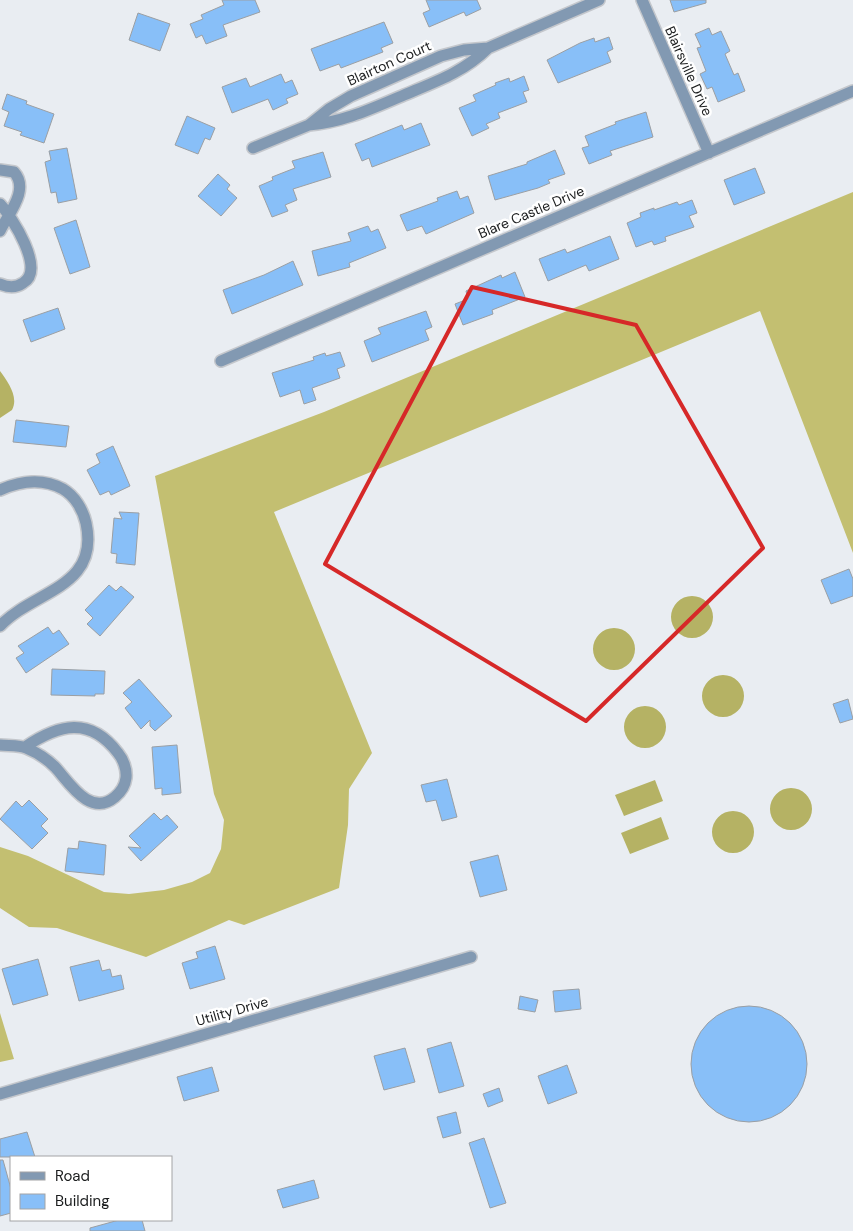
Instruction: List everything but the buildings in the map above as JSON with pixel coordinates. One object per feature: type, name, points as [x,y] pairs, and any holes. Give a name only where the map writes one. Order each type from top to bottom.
[{"type":"street","name":"Blairton Court","points":[[252,148],[309,125],[347,119],[441,79],[470,64],[488,48],[599,0]]},
{"type":"street","name":"Blairsville Drive","points":[[642,0],[708,153]]},
{"type":"street","name":"Blairton Court","points":[[309,125],[340,101],[441,56],[464,50],[488,48]]},
{"type":"street","name":"Blare Castle Drive","points":[[221,361],[853,91]]},
{"type":"street","points":[[0,170],[14,172],[20,183],[18,197],[0,231]]},
{"type":"street","points":[[0,204],[8,214],[27,250],[31,268],[30,276],[23,284],[11,287],[0,284]]},
{"type":"street","points":[[0,490],[27,482],[53,485],[64,490],[74,497],[80,508],[85,520],[88,539],[84,562],[77,573],[58,588],[22,607],[0,626]]},
{"type":"street","points":[[0,745],[25,747],[54,767],[71,788],[87,800],[105,802],[113,800],[124,786],[125,767],[120,755],[110,744],[92,731],[69,727],[58,728],[25,747]]},
{"type":"street","name":"Utility Drive","points":[[0,1094],[471,957]]},
{"type":"highlighted area","points":[[472,287],[636,325],[763,548],[586,721],[325,564]]},
{"type":"shaded area","points":[[853,192],[853,553],[760,311],[274,512],[372,753],[349,789],[348,825],[339,888],[244,925],[229,920],[146,957],[57,928],[29,927],[0,908],[0,847],[28,856],[104,892],[129,894],[164,890],[192,882],[210,873],[221,849],[224,820],[214,794],[155,476],[324,412]]},
{"type":"shaded area","points":[[0,371],[12,390],[14,405],[12,410],[0,418]]},
{"type":"shaded area","points":[[692,596],[707,602],[713,617],[707,632],[692,638],[677,632],[671,617],[677,602]]},
{"type":"shaded area","points":[[614,628],[629,634],[635,649],[629,664],[614,670],[599,664],[593,649],[599,634]]},
{"type":"shaded area","points":[[723,675],[738,681],[744,696],[738,711],[723,717],[708,711],[702,696],[708,681]]},
{"type":"shaded area","points":[[645,706],[660,712],[666,727],[660,742],[645,748],[630,742],[624,727],[630,712]]},
{"type":"shaded area","points":[[655,780],[663,801],[624,816],[615,795]]},
{"type":"shaded area","points":[[791,788],[806,794],[812,809],[806,824],[791,830],[776,824],[770,809],[776,794]]},
{"type":"shaded area","points":[[733,811],[748,817],[754,832],[748,847],[733,853],[718,847],[712,832],[718,817]]},
{"type":"shaded area","points":[[661,817],[669,839],[630,854],[621,833]]},
{"type":"shaded area","points":[[0,1013],[14,1059],[0,1062]]}]
